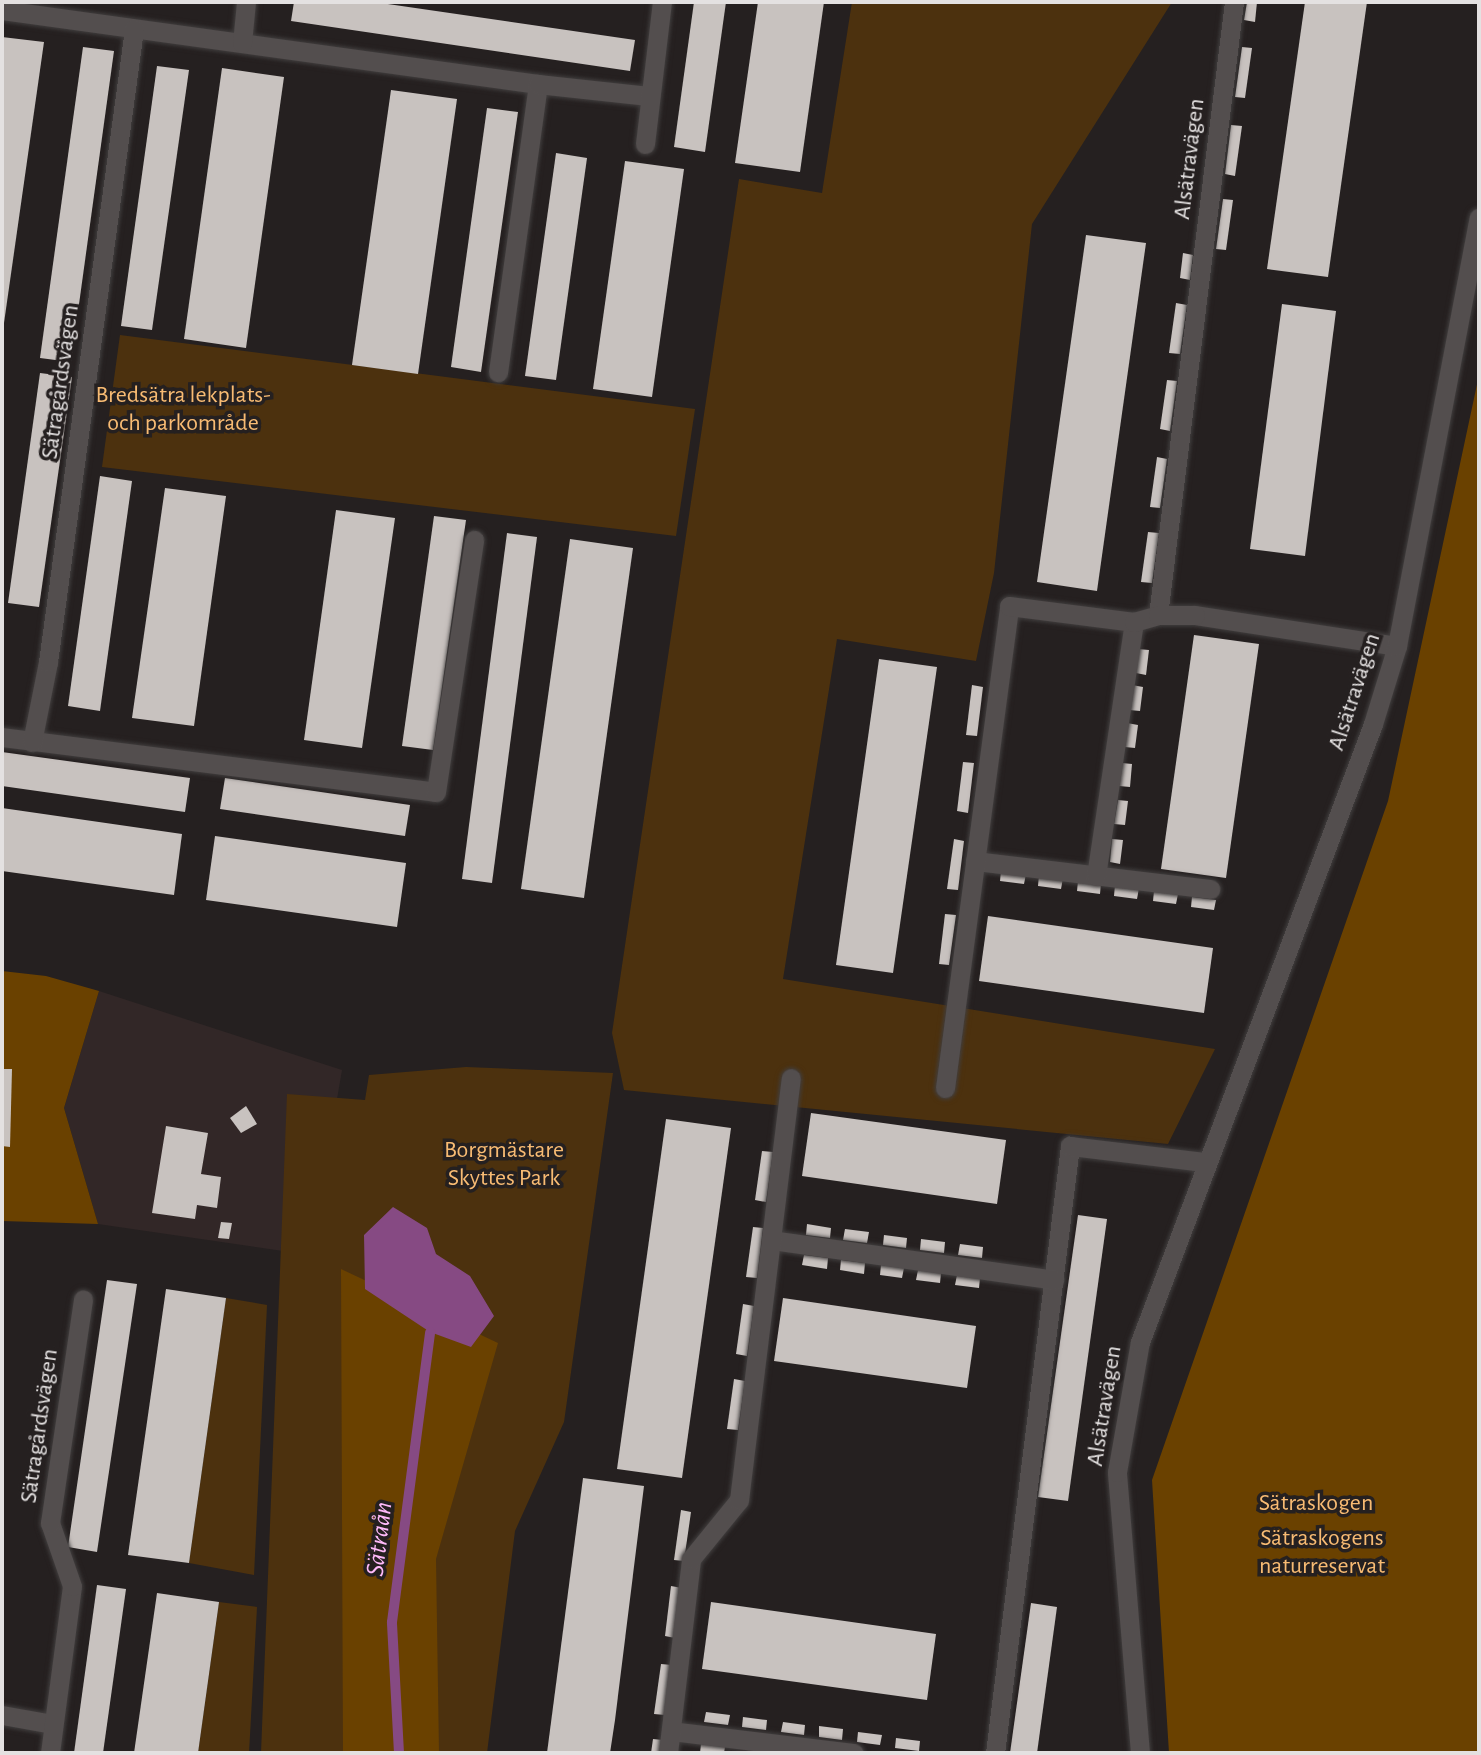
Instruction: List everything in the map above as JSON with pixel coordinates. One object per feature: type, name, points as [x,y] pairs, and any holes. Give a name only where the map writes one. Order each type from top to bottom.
[{"type":"street","points":[[242,43],[246,2]]},
{"type":"street","points":[[645,144],[648,96],[662,2]]},
{"type":"street","name":"Alsätravägen","points":[[1157,615],[1234,2]]},
{"type":"street","points":[[2,10],[538,84],[648,96]]},
{"type":"street","name":"Sätragårdsvägen","points":[[32,742],[48,662],[134,29]]},
{"type":"street","points":[[498,372],[538,84]]},
{"type":"street","name":"Alsätravägen","points":[[1140,1753],[1117,1472],[1140,1342],[1205,1162],[1373,724],[1397,646],[1479,218]]},
{"type":"street","points":[[2,737],[436,792],[474,540]]},
{"type":"street","points":[[945,1088],[1009,606],[1134,622],[1157,615],[1195,615],[1397,646]]},
{"type":"street","points":[[1096,876],[1134,622]]},
{"type":"street","points":[[975,862],[1210,890]]},
{"type":"street","points":[[668,1753],[691,1559],[739,1500],[791,1078]]},
{"type":"street","points":[[995,1753],[1070,1146],[1205,1162]]},
{"type":"street","points":[[771,1240],[1054,1280]]},
{"type":"street","name":"Sätragårdsvägen","points":[[50,1753],[72,1586],[50,1523],[83,1299]]},
{"type":"street","points":[[2,1715],[53,1724]]},
{"type":"street","points":[[671,1731],[854,1753]]},
{"type":"shaded area","points":[[99,991],[342,1070],[310,1255],[98,1224],[64,1108]]},
{"type":"shaded area","points":[[393,1207],[427,1228],[436,1254],[470,1276],[494,1316],[471,1347],[430,1332],[365,1289],[364,1235]]},
{"type":"green space","points":[[852,2],[1172,2],[1032,224],[994,573],[976,661],[837,639],[783,979],[1215,1049],[1168,1144],[624,1090],[612,1033],[739,179],[822,193]]},
{"type":"green space","name":"Bredsätra lekplats- och parkområde","points":[[120,335],[695,409],[676,536],[102,467]]},
{"type":"green space","name":"Sätraskogen","points":[[1479,375],[1479,1753],[1169,1753],[1152,1480],[1388,801]]},
{"type":"green space","points":[[2,971],[46,976],[99,991],[64,1108],[98,1224],[2,1221]]},
{"type":"green space","name":"Borgmästare Skyttes Park","points":[[466,1067],[613,1073],[564,1422],[515,1531],[487,1753],[261,1753],[287,1094],[365,1100],[369,1075]]},
{"type":"green space","points":[[341,1269],[498,1343],[436,1559],[439,1753],[343,1753]]},
{"type":"green space","points":[[226,1298],[267,1305],[254,1575],[189,1563]]},
{"type":"green space","points":[[219,1602],[257,1607],[249,1753],[198,1753]]},
{"type":"building","points":[[294,2],[374,2],[635,40],[630,71],[291,21]]},
{"type":"building","points":[[694,2],[726,2],[705,152],[674,147]]},
{"type":"building","points":[[758,2],[824,2],[800,172],[735,163]]},
{"type":"building","points":[[1247,2],[1257,2],[1255,22],[1244,20]]},
{"type":"building","points":[[1305,2],[1367,2],[1328,277],[1267,269]]},
{"type":"building","points":[[2,37],[44,42],[3,330],[2,329]]},
{"type":"building","points":[[83,47],[114,51],[71,362],[40,358]]},
{"type":"building","points":[[1242,47],[1252,48],[1245,98],[1235,97]]},
{"type":"building","points":[[157,66],[189,70],[152,330],[121,326]]},
{"type":"building","points":[[222,68],[284,77],[246,348],[184,339]]},
{"type":"building","points":[[391,90],[457,99],[418,374],[352,365]]},
{"type":"building","points":[[487,108],[518,112],[481,372],[451,367]]},
{"type":"building","points":[[1231,125],[1242,126],[1235,176],[1225,174]]},
{"type":"building","points":[[556,153],[587,158],[556,380],[525,376]]},
{"type":"building","points":[[625,161],[684,169],[652,397],[593,389]]},
{"type":"building","points":[[1223,199],[1233,200],[1226,250],[1216,249]]},
{"type":"building","points":[[1086,235],[1146,243],[1097,591],[1037,582]]},
{"type":"building","points":[[1183,253],[1193,255],[1190,280],[1180,278]]},
{"type":"building","points":[[1176,303],[1187,305],[1180,354],[1169,353]]},
{"type":"building","points":[[1282,304],[1336,311],[1305,556],[1250,549]]},
{"type":"building","points":[[40,373],[72,377],[39,607],[8,603]]},
{"type":"building","points":[[1167,380],[1177,381],[1170,431],[1160,429]]},
{"type":"building","points":[[1157,457],[1167,459],[1160,508],[1150,507]]},
{"type":"building","points":[[100,476],[132,481],[100,711],[68,706]]},
{"type":"building","points":[[165,488],[226,496],[194,726],[132,718]]},
{"type":"building","points":[[336,510],[395,518],[362,748],[304,740]]},
{"type":"building","points":[[434,516],[466,520],[433,750],[402,746]]},
{"type":"building","points":[[1148,532],[1159,533],[1152,583],[1141,582]]},
{"type":"building","points":[[507,533],[537,537],[492,883],[462,879]]},
{"type":"building","points":[[570,539],[633,548],[584,898],[521,889]]},
{"type":"building","points":[[1194,635],[1259,644],[1226,878],[1161,869]]},
{"type":"building","points":[[1138,649],[1149,650],[1146,675],[1136,673]]},
{"type":"building","points":[[879,659],[937,667],[893,973],[836,965]]},
{"type":"building","points":[[972,685],[983,687],[977,736],[966,735]]},
{"type":"building","points":[[1132,685],[1143,687],[1140,711],[1129,710]]},
{"type":"building","points":[[1127,723],[1138,725],[1135,748],[1125,747]]},
{"type":"building","points":[[2,752],[190,778],[185,812],[2,786]]},
{"type":"building","points":[[963,762],[974,763],[968,813],[957,811]]},
{"type":"building","points":[[1122,763],[1132,764],[1130,787],[1119,786]]},
{"type":"building","points":[[225,778],[410,805],[405,836],[220,809]]},
{"type":"building","points":[[1118,800],[1128,801],[1125,825],[1114,824]]},
{"type":"building","points":[[2,808],[182,834],[174,895],[2,871]]},
{"type":"building","points":[[215,836],[406,863],[397,927],[206,900]]},
{"type":"building","points":[[954,839],[964,841],[958,890],[947,889]]},
{"type":"building","points":[[1112,839],[1123,840],[1120,864],[1110,862]]},
{"type":"building","points":[[1001,871],[1026,874],[1024,884],[1000,881]]},
{"type":"building","points":[[1039,875],[1063,878],[1061,889],[1038,886]]},
{"type":"building","points":[[1078,881],[1101,883],[1100,894],[1077,891]]},
{"type":"building","points":[[1115,885],[1139,888],[1137,899],[1114,896]]},
{"type":"building","points":[[1154,891],[1178,894],[1176,904],[1153,901]]},
{"type":"building","points":[[1192,897],[1216,900],[1214,910],[1191,907]]},
{"type":"building","points":[[945,914],[956,915],[949,965],[939,964]]},
{"type":"building","points":[[988,916],[1213,948],[1204,1013],[979,981]]},
{"type":"building","points":[[2,1069],[12,1069],[10,1147],[2,1146]]},
{"type":"building","points":[[246,1106],[257,1124],[241,1133],[230,1118]]},
{"type":"building","points":[[811,1113],[1006,1140],[997,1204],[802,1176]]},
{"type":"building","points":[[666,1119],[731,1128],[682,1478],[617,1469]]},
{"type":"building","points":[[166,1126],[208,1133],[201,1174],[221,1177],[217,1208],[197,1205],[195,1219],[152,1213]]},
{"type":"building","points":[[762,1151],[773,1152],[766,1202],[755,1200]]},
{"type":"building","points":[[1078,1215],[1107,1219],[1068,1501],[1038,1497]]},
{"type":"building","points":[[221,1222],[232,1223],[229,1239],[218,1238]]},
{"type":"building","points":[[807,1224],[831,1228],[830,1238],[806,1235]]},
{"type":"building","points":[[753,1227],[763,1228],[757,1278],[746,1277]]},
{"type":"building","points":[[845,1229],[869,1232],[867,1243],[843,1240]]},
{"type":"building","points":[[884,1235],[907,1238],[906,1248],[883,1245]]},
{"type":"building","points":[[921,1239],[945,1242],[944,1253],[920,1250]]},
{"type":"building","points":[[960,1244],[983,1247],[982,1258],[958,1255]]},
{"type":"building","points":[[804,1255],[828,1258],[827,1269],[802,1265]]},
{"type":"building","points":[[841,1260],[865,1263],[864,1274],[840,1270]]},
{"type":"building","points":[[881,1265],[904,1268],[902,1278],[880,1275]]},
{"type":"building","points":[[918,1270],[941,1273],[940,1283],[916,1280]]},
{"type":"building","points":[[957,1275],[980,1278],[979,1288],[955,1285]]},
{"type":"building","points":[[107,1280],[137,1284],[97,1552],[68,1547]]},
{"type":"building","points":[[166,1289],[226,1298],[189,1563],[128,1555]]},
{"type":"building","points":[[783,1298],[976,1326],[967,1388],[774,1361]]},
{"type":"building","points":[[743,1304],[754,1306],[747,1356],[736,1354]]},
{"type":"building","points":[[734,1379],[745,1381],[738,1430],[727,1429]]},
{"type":"building","points":[[583,1478],[644,1486],[615,1720],[610,1753],[547,1753]]},
{"type":"building","points":[[681,1510],[691,1512],[684,1561],[674,1560]]},
{"type":"building","points":[[97,1585],[126,1589],[103,1753],[74,1753]]},
{"type":"building","points":[[671,1586],[682,1588],[675,1638],[665,1636]]},
{"type":"building","points":[[157,1593],[219,1602],[198,1753],[134,1753]]},
{"type":"building","points":[[711,1602],[936,1634],[927,1700],[702,1669]]},
{"type":"building","points":[[1031,1603],[1057,1607],[1037,1753],[1010,1753]]},
{"type":"building","points":[[661,1664],[672,1665],[665,1715],[654,1714]]},
{"type":"building","points":[[706,1712],[730,1715],[728,1725],[704,1722]]},
{"type":"building","points":[[743,1717],[767,1720],[766,1730],[742,1727]]},
{"type":"building","points":[[783,1722],[805,1725],[804,1735],[781,1732]]},
{"type":"building","points":[[819,1726],[843,1729],[842,1740],[819,1737]]},
{"type":"building","points":[[858,1732],[882,1735],[880,1745],[857,1742]]},
{"type":"building","points":[[896,1738],[920,1741],[919,1751],[895,1748]]},
{"type":"building","points":[[653,1739],[663,1740],[661,1753],[651,1753]]},
{"type":"building","points":[[701,1744],[725,1747],[724,1753],[700,1753]]},
{"type":"waterway","name":"Sätraån","points":[[399,1753],[392,1622],[430,1332]]},
{"type":"park label","name":"Sätraskogens naturreservat","points":[[1322,1553]]}]
